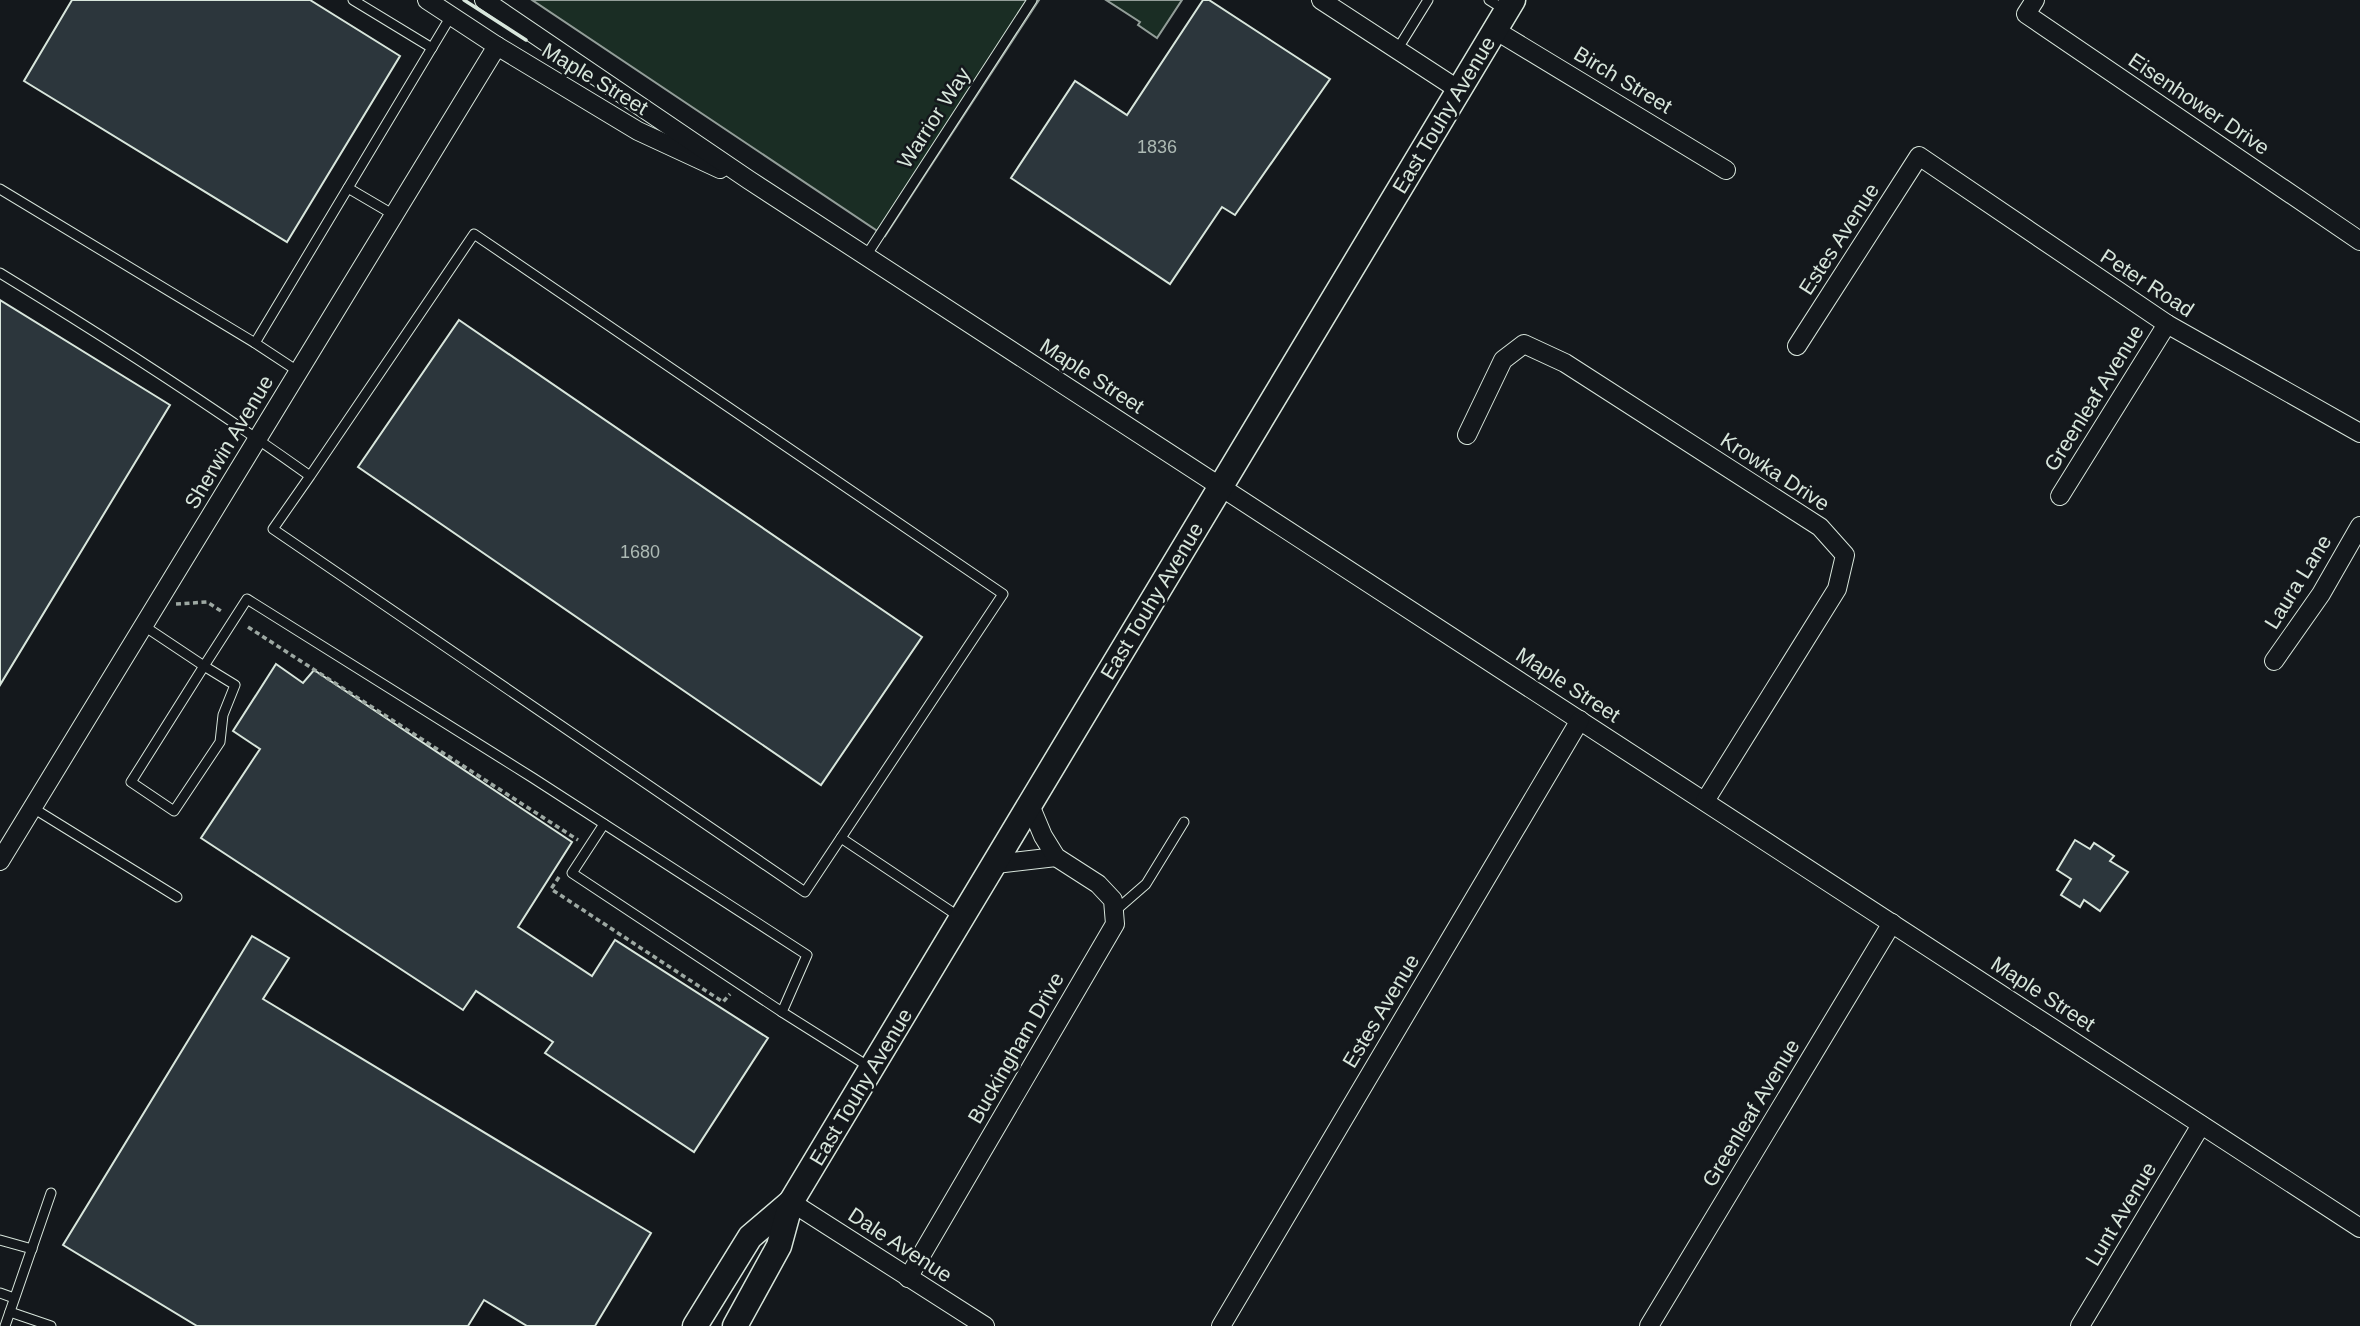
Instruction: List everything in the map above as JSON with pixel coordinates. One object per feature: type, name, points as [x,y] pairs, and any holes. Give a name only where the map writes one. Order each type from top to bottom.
[{"type":"main road","name":"East Touhy Avenue","points":[[735,1326],[779,1246],[791,1202],[1459,90],[1501,10]]},
{"type":"main road","name":"East Touhy Avenue","points":[[695,1326],[750,1237],[791,1202]]},
{"type":"street","name":"Maple Street","points":[[426,0],[638,131],[704,163],[749,180]]},
{"type":"street","name":"Maple Street","points":[[484,0],[749,180],[2360,1228]]},
{"type":"street","name":"Eisenhower Drive","points":[[2035,0],[2026,14],[2360,240]]},
{"type":"street","points":[[1328,2],[1459,90]]},
{"type":"street","name":"Birch Street","points":[[1501,10],[1726,170]]},
{"type":"street","name":"Sherwin Avenue","points":[[0,861],[497,46]]},
{"type":"street","name":"Peter Road","points":[[1919,156],[2167,324],[2360,433]]},
{"type":"street","name":"Estes Avenue","points":[[1797,346],[1919,156]]},
{"type":"street","name":"Greenleaf Avenue","points":[[2060,496],[2167,324]]},
{"type":"street","name":"Krowka Drive","points":[[1467,435],[1503,360],[1524,344],[1564,363],[1820,527],[1845,555],[1837,589],[1705,802]]},
{"type":"street","name":"Laura Lane","points":[[2274,661],[2321,594],[2360,526]]},
{"type":"street","name":"Estes Avenue","points":[[1221,1326],[1580,720]]},
{"type":"street","points":[[1030,805],[1043,836],[1056,857],[1098,884],[1113,900],[1114,912]]},
{"type":"street","points":[[996,864],[1056,857]]},
{"type":"street","name":"Buckingham Drive","points":[[908,1278],[1115,924],[1114,912]]},
{"type":"street","name":"Greenleaf Avenue","points":[[1649,1326],[1892,923]]},
{"type":"street","name":"Lunt Avenue","points":[[2080,1326],[2201,1125]]},
{"type":"street","name":"Dale Avenue","points":[[791,1202],[985,1326]]},
{"type":"lane","points":[[353,0],[432,48]]},
{"type":"lane","name":"Warrior Way","points":[[866,256],[1032,0]]},
{"type":"lane","points":[[1397,50],[1428,0]]},
{"type":"lane","points":[[255,343],[451,16]]},
{"type":"lane","points":[[0,188],[299,372]]},
{"type":"lane","points":[[348,188],[394,215]]},
{"type":"lane","points":[[474,234],[1003,594],[805,892],[273,529],[310,476],[474,234]]},
{"type":"lane","points":[[0,273],[76,319],[310,476]]},
{"type":"lane","points":[[144,626],[204,666],[235,684],[223,715],[220,742],[174,811],[131,782],[204,666],[247,599],[807,955],[782,1012]]},
{"type":"lane","points":[[33,808],[177,897]]},
{"type":"lane","points":[[1114,912],[1146,884],[1184,822]]},
{"type":"lane","points":[[604,824],[572,873],[872,1069]]},
{"type":"lane","points":[[841,838],[963,919]]},
{"type":"lane","points":[[5,1326],[51,1193]]},
{"type":"lane","points":[[0,1240],[32,1249]]},
{"type":"lane","points":[[0,1293],[14,1298]]},
{"type":"lane","points":[[10,1312],[51,1326]]},
{"type":"path","points":[[174,604],[207,603],[221,611]]},
{"type":"path","points":[[248,627],[582,842]]},
{"type":"path","points":[[559,877],[551,889],[723,1002],[735,992]]},
{"type":"green space","points":[[532,0],[1039,0],[885,236]]},
{"type":"green space","points":[[1106,0],[1182,0],[1157,38],[1138,25],[1140,22]]},
{"type":"building","points":[[72,0],[310,0],[400,56],[287,242],[24,81]]},
{"type":"building","points":[[1203,0],[1209,0],[1330,79],[1235,215],[1222,207],[1170,284],[1011,178],[1075,81],[1127,115]]},
{"type":"building","points":[[0,300],[170,405],[0,685]]},
{"type":"building","points":[[459,320],[922,637],[821,785],[358,467]]},
{"type":"building","points":[[276,664],[303,683],[314,670],[572,842],[518,927],[592,976],[615,940],[768,1038],[694,1152],[545,1053],[553,1042],[476,991],[463,1010],[201,838],[260,749],[233,731]]},
{"type":"building","points":[[2075,840],[2090,849],[2094,843],[2114,856],[2110,861],[2128,872],[2100,911],[2084,900],[2080,907],[2061,895],[2071,879],[2057,870]]},
{"type":"building","points":[[252,936],[289,958],[263,999],[651,1233],[595,1326],[527,1326],[484,1300],[468,1326],[197,1326],[63,1245]]},
{"type":"wall","points":[[464,0],[526,40]]}]
